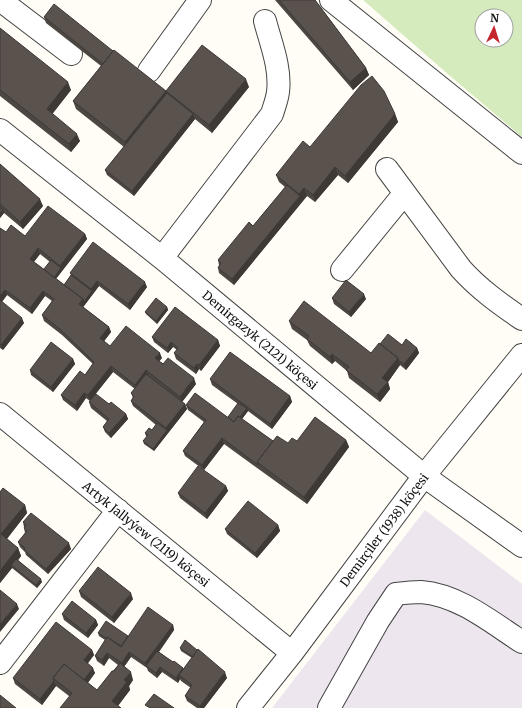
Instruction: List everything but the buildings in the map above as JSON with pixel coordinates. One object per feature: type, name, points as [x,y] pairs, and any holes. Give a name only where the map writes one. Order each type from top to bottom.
[{"type":"street","points":[[0,0],[71,54]]},
{"type":"street","points":[[149,71],[200,0]]},
{"type":"street","points":[[331,0],[522,153]]},
{"type":"street","points":[[162,258],[272,114],[278,92],[278,81],[276,60],[265,22]]},
{"type":"street","name":"Demirgazyk (2121) köçesi","points":[[0,130],[162,258],[424,476],[522,546]]},
{"type":"street","points":[[387,169],[404,194],[471,280],[484,292],[522,320]]},
{"type":"street","points":[[342,270],[404,194]]},
{"type":"street","name":"Demirçiler (1938) köçesi","points":[[248,708],[292,653],[424,476],[522,354]]},
{"type":"street","name":"Artyk Jallyýew (2119) köçesi","points":[[0,414],[292,653]]},
{"type":"street","points":[[0,663],[118,510]]},
{"type":"street","points":[[329,708],[378,622],[396,594],[420,592],[440,595],[469,608],[522,642]]},
{"type":"shaded area","points":[[425,510],[522,584],[522,708],[272,708]]},
{"type":"green space","points":[[363,0],[522,0],[522,137],[449,75]]}]
